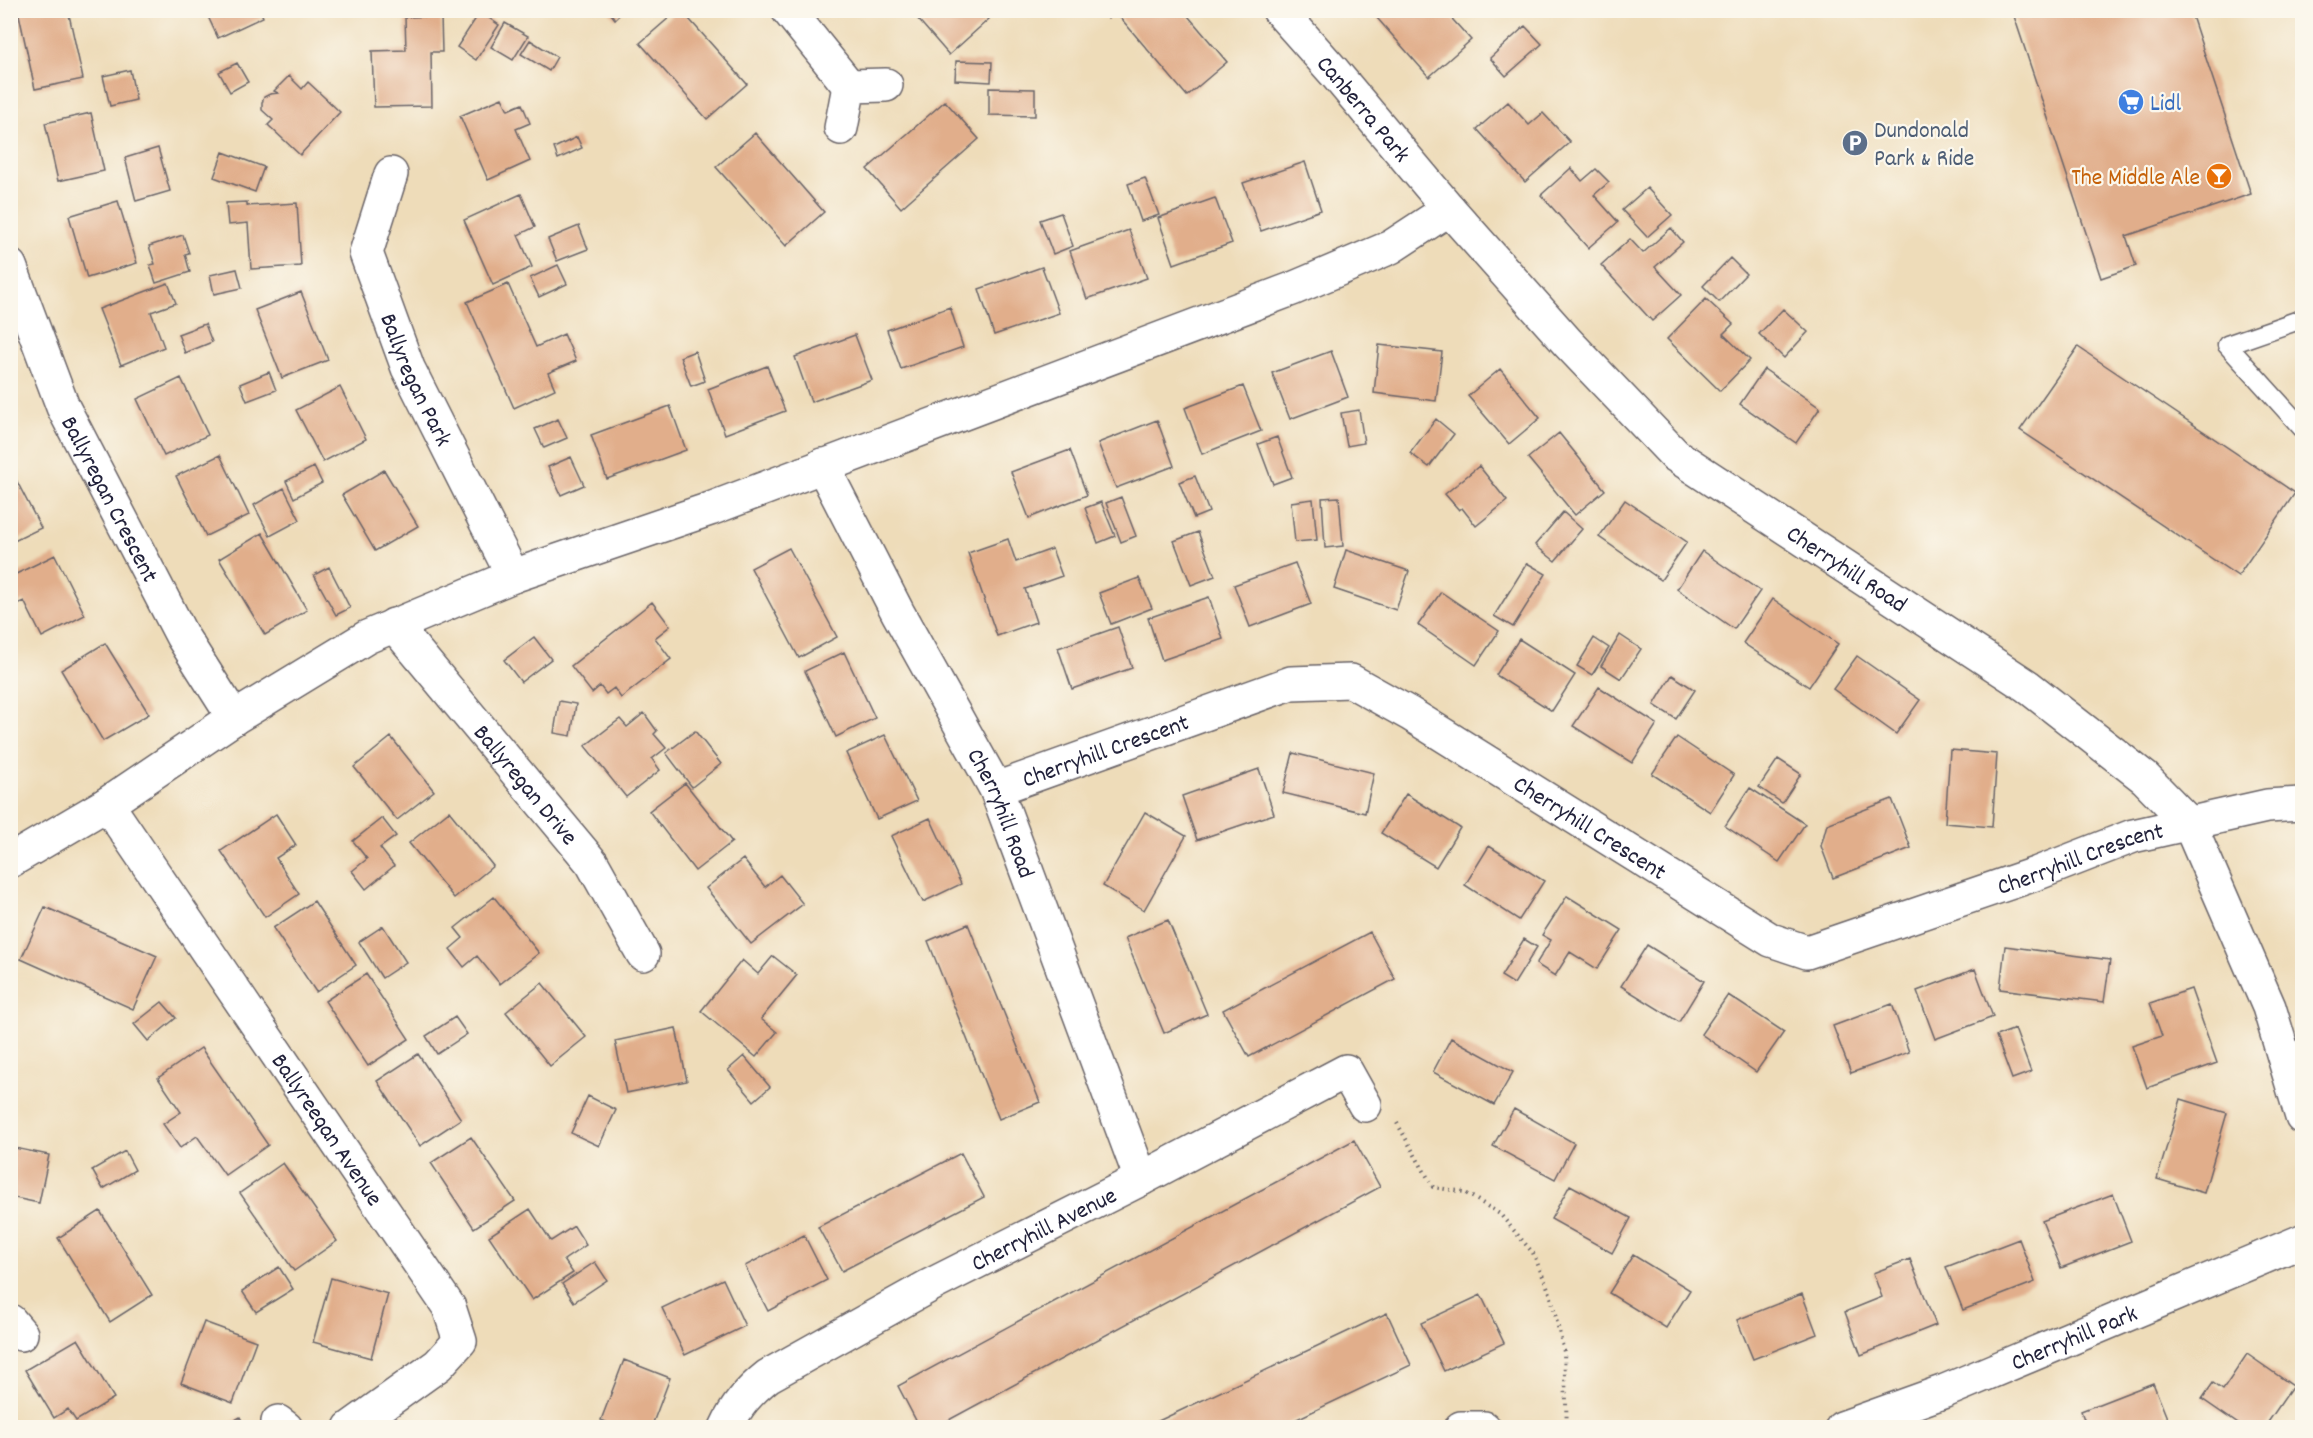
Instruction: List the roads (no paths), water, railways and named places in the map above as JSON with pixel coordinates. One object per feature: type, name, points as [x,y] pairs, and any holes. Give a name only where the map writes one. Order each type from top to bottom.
[{"type":"street","points":[[788,10],[849,86],[841,128]]},
{"type":"street","name":"Canberra Park","points":[[1279,10],[1449,208]]},
{"type":"street","points":[[849,86],[886,85]]},
{"type":"street","name":"Ballyregan Park","points":[[391,174],[366,253],[408,368],[513,576]]},
{"type":"street","points":[[10,861],[107,804],[234,718],[367,637],[513,576],[710,509],[1292,290],[1391,247],[1449,208]]},
{"type":"street","name":"Cherryhill Road","points":[[1449,208],[1568,343],[1675,455],[2027,686],[2145,778],[2189,823]]},
{"type":"street","name":"Ballyregan Crescent","points":[[10,266],[63,407],[182,636],[234,718]]},
{"type":"street","name":"Cherryhill Road","points":[[822,465],[898,613],[996,789],[1141,1179]]},
{"type":"street","name":"Ballyregan Drive","points":[[394,625],[592,863],[643,954]]},
{"type":"street","name":"Cherryhill Crescent","points":[[996,789],[1291,683],[1351,681],[1410,714],[1771,940],[1807,952],[2038,873],[2133,836],[2189,823]]},
{"type":"street","name":"Ballyreeqan Avenue","points":[[107,804],[449,1307],[460,1341],[438,1365],[350,1428]]},
{"type":"street","points":[[2302,804],[2267,806],[2189,823],[2269,1007],[2302,1117]]},
{"type":"street","name":"Cherryhill Avenue","points":[[726,1428],[736,1407],[768,1376],[929,1286],[1141,1179],[1346,1071],[1365,1105]]},
{"type":"street","name":"Cherryhill Park","points":[[1842,1428],[1945,1391],[2302,1241]]},
{"type":"street","points":[[1461,1428],[1484,1428]]},
{"type":"lane","points":[[2302,319],[2227,345],[2302,428]]},
{"type":"place","name":"Lidl","points":[[2131,102]]},
{"type":"place","name":"Dundonald Park & Ride","points":[[1855,143]]},
{"type":"place","name":"The Middle Ale","points":[[2219,176]]}]
